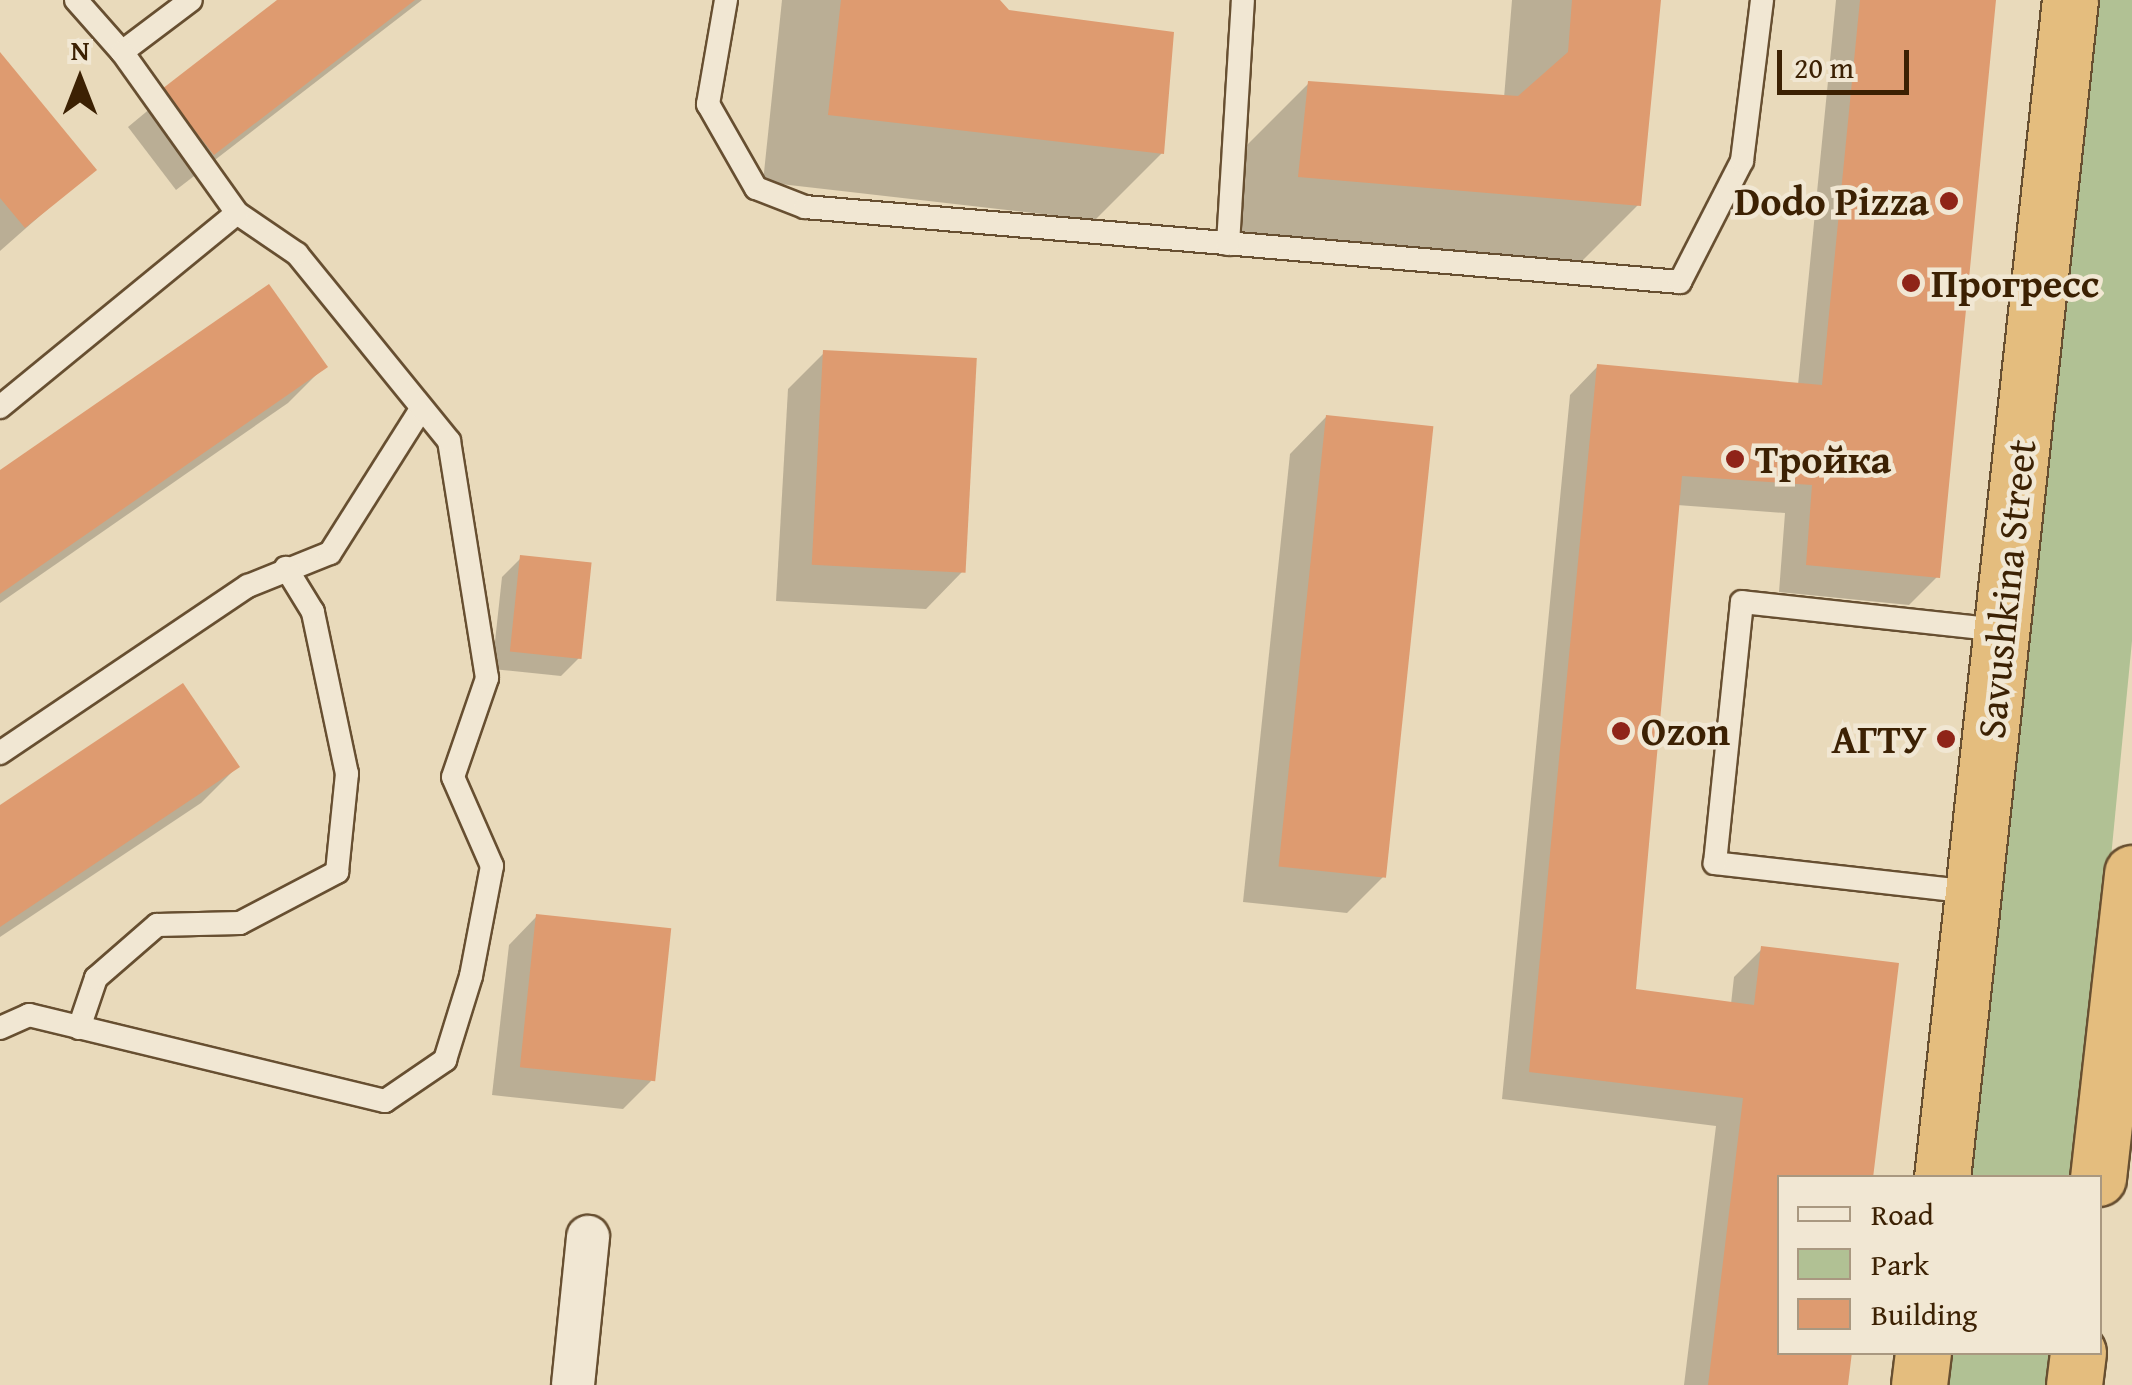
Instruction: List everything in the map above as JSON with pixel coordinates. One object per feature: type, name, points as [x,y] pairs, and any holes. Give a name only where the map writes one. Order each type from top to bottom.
[{"type":"highway","name":"Savushkina Street","points":[[1942,1175],[2070,0]]},
{"type":"highway","points":[[2098,1175],[2132,873]]},
{"type":"highway","points":[[1919,1385],[1923,1355]]},
{"type":"highway","points":[[2074,1385],[2078,1355]]},
{"type":"street","points":[[573,1385],[588,1237]]},
{"type":"lane","points":[[0,1028],[28,1015],[384,1101],[445,1060],[471,976],[492,866],[453,776],[487,678],[449,441],[297,254],[237,213],[122,52],[76,0]]},
{"type":"lane","points":[[122,52],[191,0]]},
{"type":"lane","points":[[726,0],[708,104],[756,188],[805,207],[1680,282],[1742,161],[1762,0]]},
{"type":"lane","points":[[1228,244],[1243,0]]},
{"type":"lane","points":[[0,407],[237,213]]},
{"type":"lane","points":[[0,753],[286,568],[330,553],[421,409]]},
{"type":"lane","points":[[79,1028],[96,978],[157,925],[240,922],[337,872],[347,774],[313,612],[286,568]]},
{"type":"lane","points":[[1972,892],[1716,862],[1742,602],[2001,630]]},
{"type":"green space","points":[[2079,0],[2132,0],[2132,641],[2080,1175],[1947,1175]]},
{"type":"green space","points":[[1927,1355],[2063,1355],[2063,1385],[1927,1385]]},
{"type":"building","points":[[277,0],[415,0],[214,155],[162,89]]},
{"type":"building","points":[[841,0],[1000,0],[1009,10],[1174,32],[1164,154],[828,115]]},
{"type":"building","points":[[1572,0],[1661,0],[1641,206],[1298,177],[1308,81],[1518,96],[1568,52]]},
{"type":"building","points":[[1860,0],[1996,0],[1940,578],[1806,565],[1812,485],[1682,476],[1636,989],[1754,1005],[1761,946],[1899,963],[1873,1175],[1777,1175],[1777,1355],[1852,1355],[1848,1385],[1708,1385],[1743,1098],[1529,1072],[1597,364],[1822,385]]},
{"type":"building","points":[[0,52],[97,170],[25,228],[0,198]]},
{"type":"building","points":[[269,284],[328,367],[0,594],[0,470]]},
{"type":"building","points":[[823,350],[977,358],[966,573],[812,565]]},
{"type":"building","points":[[1326,415],[1433,426],[1386,878],[1279,867]]},
{"type":"building","points":[[520,555],[592,563],[581,659],[510,651]]},
{"type":"building","points":[[183,683],[240,767],[0,927],[0,805]]},
{"type":"building","points":[[536,914],[671,928],[655,1081],[520,1067]]},
{"type":"place","name":"Dodo Pizza","points":[[1949,201]]},
{"type":"place","name":"Прогресс","points":[[1911,283]]},
{"type":"place","name":"Тройка","points":[[1735,459]]},
{"type":"place","name":"Ozon","points":[[1621,731]]},
{"type":"place","name":"АГТУ","points":[[1946,739]]}]
